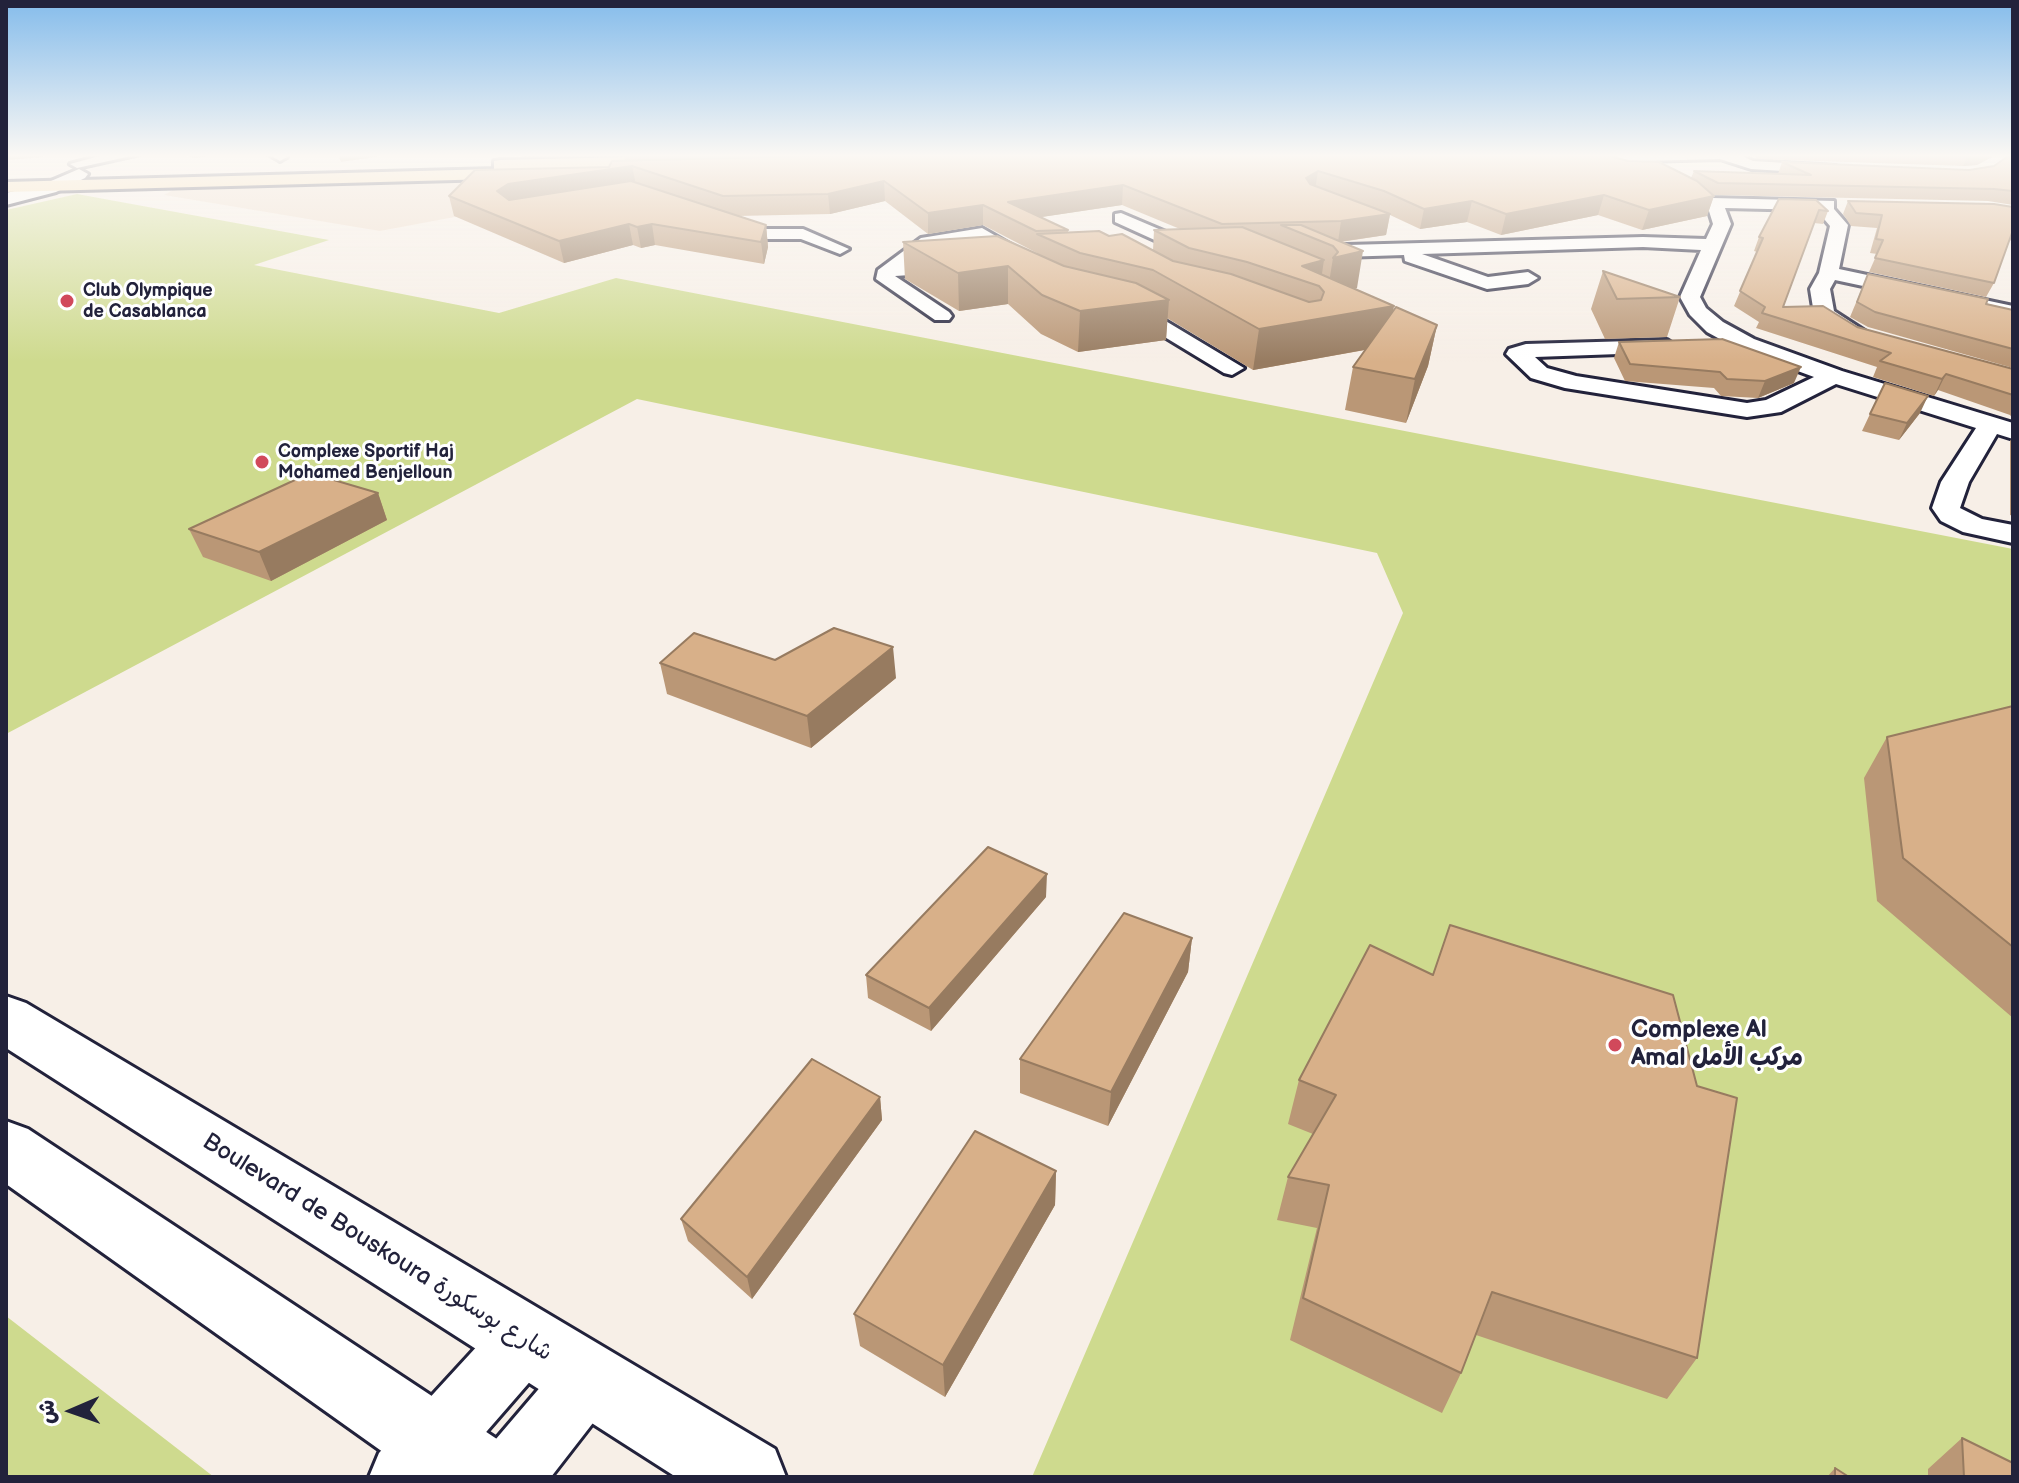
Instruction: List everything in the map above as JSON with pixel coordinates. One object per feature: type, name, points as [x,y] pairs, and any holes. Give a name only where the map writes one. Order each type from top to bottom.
[{"type":"street","points":[[722,223],[755,234],[803,234],[840,249]]},
{"type":"street","points":[[1133,223],[1208,255],[1160,256]]},
{"type":"street","points":[[1722,223],[1690,297],[1697,311],[1715,327],[1746,344],[1834,376],[2002,428],[1955,482],[1946,508],[1951,515],[1973,526],[2013,534]]},
{"type":"street","points":[[1837,223],[1829,273],[1820,289],[1824,314],[1839,326],[1883,343]]},
{"type":"street","points":[[1401,230],[1441,248]]},
{"type":"street","points":[[942,316],[893,287],[886,279],[885,274],[915,244],[982,233],[1038,268]]},
{"type":"street","points":[[1298,252],[1651,242],[1713,245]]},
{"type":"street","points":[[1391,249],[1482,282],[1498,284],[1528,278]]},
{"type":"street","points":[[891,270],[970,265]]},
{"type":"street","points":[[1829,273],[2013,312]]},
{"type":"street","points":[[1150,297],[1102,304],[1142,315],[1232,368]]},
{"type":"street","points":[[1746,344],[1526,351],[1517,354],[1539,373],[1573,383],[1747,410],[1772,407],[1834,376]]},
{"type":"street","name":"Boulevard de Bouskoura شارع بوسكورة","points":[[6,1019],[747,1477]]},
{"type":"street","points":[[6,1149],[439,1465],[525,1340]]},
{"type":"street","points":[[508,1477],[588,1379]]},
{"type":"shaded area","points":[[333,223],[422,223],[380,231]]},
{"type":"green space","name":"Complexe Al Amal مركب الأمل","points":[[6,223],[237,223],[329,240],[254,265],[499,313],[616,278],[2013,549],[2013,1477],[1032,1477],[1403,613],[1377,553],[637,399],[6,734]]},
{"type":"green space","points":[[6,1316],[214,1477],[6,1477]]},
{"type":"building","points":[[516,223],[760,223],[766,225],[761,242],[652,224],[637,227],[629,224],[559,241]]},
{"type":"building","points":[[1020,223],[1053,223],[1068,230],[1036,231]]},
{"type":"building","points":[[1766,223],[1814,223],[1783,307],[1823,306],[1857,327],[2013,369],[2013,395],[1946,374],[1942,379],[1880,361],[1891,353],[1762,313],[1765,307],[1740,291],[1763,238],[1759,237]]},
{"type":"building","points":[[1880,223],[2013,223],[1994,283],[1875,258],[1883,240],[1876,239]]},
{"type":"building","points":[[1281,225],[1301,225],[1363,251],[1333,258],[1338,252],[1333,246]]},
{"type":"building","points":[[1242,227],[1324,260],[1302,266],[1394,306],[1259,329],[1153,270],[1080,253],[1037,234],[1099,231],[1109,236],[1122,234],[1173,261],[1231,274],[1309,302],[1321,300],[1324,292],[1319,286],[1247,262],[1189,248],[1154,230]]},
{"type":"building","points":[[997,236],[1064,266],[1136,283],[1169,300],[1080,311],[1042,295],[1008,266],[958,273],[903,242]]},
{"type":"building","points":[[1603,271],[1680,297],[1617,299]]},
{"type":"building","points":[[1868,274],[1988,299],[1986,304],[2013,310],[2013,349],[1875,312],[1857,302]]},
{"type":"building","points":[[1396,307],[1437,325],[1415,379],[1353,367]]},
{"type":"building","points":[[1722,339],[1801,367],[1765,381],[1727,379],[1720,372],[1630,364],[1619,342]]},
{"type":"building","points":[[1885,383],[1928,396],[1907,423],[1870,414]]},
{"type":"building","points":[[310,473],[378,493],[259,552],[189,529]]},
{"type":"building","points":[[834,628],[893,647],[807,716],[660,663],[694,633],[775,660]]},
{"type":"building","points":[[2013,706],[2013,947],[1903,858],[1887,737]]},
{"type":"building","points":[[988,847],[1047,874],[929,1008],[866,975]]},
{"type":"building","points":[[1124,913],[1192,938],[1111,1092],[1020,1059]]},
{"type":"building","points":[[1450,925],[1673,995],[1697,1086],[1737,1098],[1697,1358],[1492,1292],[1461,1373],[1303,1298],[1329,1185],[1288,1177],[1336,1095],[1299,1080],[1370,945],[1433,975]]},
{"type":"building","points":[[812,1059],[880,1097],[747,1277],[681,1219]]},
{"type":"building","points":[[975,1131],[1056,1171],[943,1365],[854,1314]]},
{"type":"building","points":[[1962,1438],[2013,1463],[2013,1477],[1964,1477]]},
{"type":"building","points":[[1835,1468],[1849,1477],[1835,1477]]},
{"type":"place","name":"Club Olympique de Casablanca","points":[[67,301]]},
{"type":"place","name":"Complexe Sportif Haj Mohamed Benjelloun","points":[[262,462]]},
{"type":"place","name":"Complexe Al Amal مركب الأمل","points":[[1615,1045]]}]
